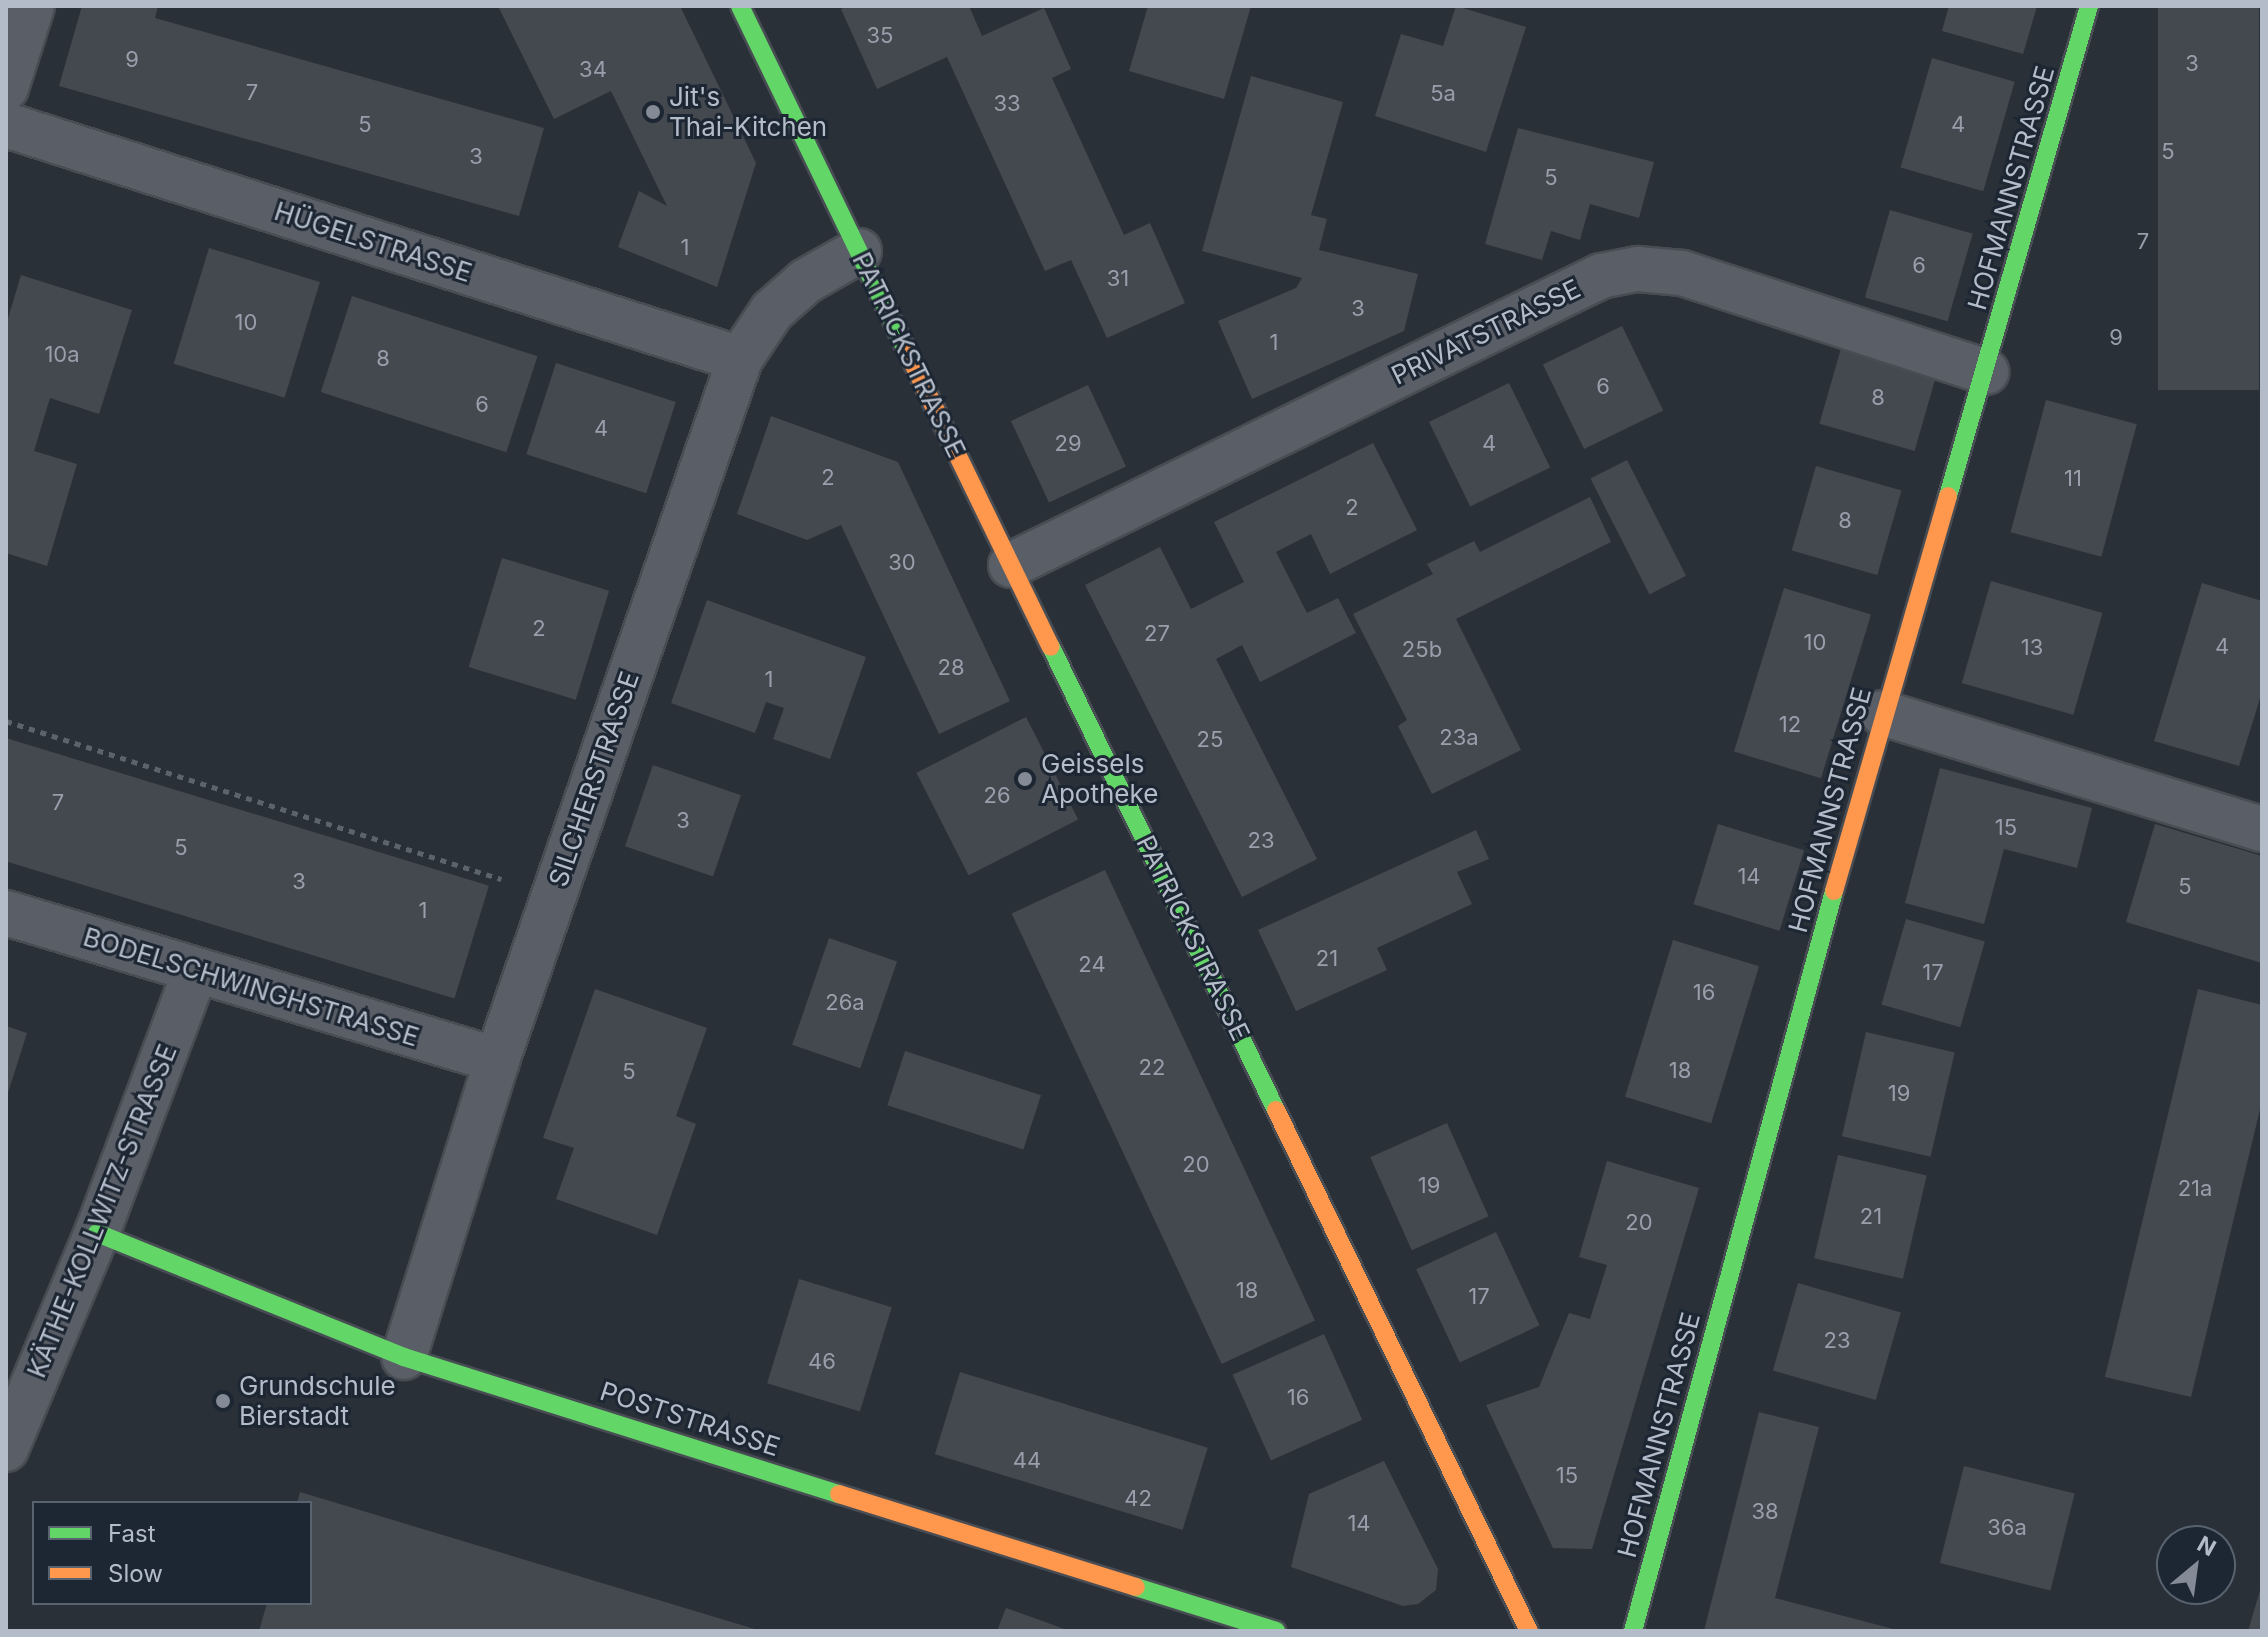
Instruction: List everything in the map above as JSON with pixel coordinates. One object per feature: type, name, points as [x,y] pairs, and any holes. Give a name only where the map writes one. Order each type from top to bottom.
[{"type":"main road","name":"PATRICKSTRASSE","points":[[740,6],[1531,1624]]},
{"type":"main road","name":"HOFMANNSTRASSE","points":[[1633,1631],[1882,713],[1986,372],[2089,6]]},
{"type":"main road","name":"POSTSTRASSE","points":[[97,1233],[404,1357],[1276,1631]]},
{"type":"street","points":[[6,88],[32,6]]},
{"type":"street","name":"HÜGELSTRASSE","points":[[6,125],[740,359]]},
{"type":"street","name":"SILCHERSTRASSE","points":[[404,1357],[497,1060],[740,359],[772,311],[806,281],[859,251]]},
{"type":"street","name":"PRIVATSTRASSE","points":[[1011,565],[1601,276],[1638,269],[1682,273],[1986,372]]},
{"type":"street","points":[[1882,713],[2262,829]]},
{"type":"street","name":"BODELSCHWINGHSTRASSE","points":[[6,913],[497,1060]]},
{"type":"street","name":"KÄTHE-KOLLWITZ-STRASSE","points":[[6,1449],[97,1233],[195,972]]},
{"type":"path","points":[[6,721],[554,896]]},
{"type":"building","points":[[82,6],[158,6],[155,18],[544,128],[519,216],[59,86]]},
{"type":"building","points":[[498,6],[680,6],[756,163],[717,287],[618,247],[639,191],[667,206],[611,91],[554,119]]},
{"type":"building","points":[[849,6],[969,6],[982,36],[1044,8],[1071,69],[1052,78],[1124,235],[1150,223],[1185,303],[1107,338],[1071,260],[1045,271],[947,57],[877,89],[841,9]]},
{"type":"building","points":[[1148,6],[1251,6],[1224,99],[1129,71]]},
{"type":"building","points":[[1456,6],[1526,27],[1486,152],[1375,116],[1401,34],[1443,46]]},
{"type":"building","points":[[1949,6],[2037,6],[2023,54],[1942,31]]},
{"type":"building","points":[[2158,6],[2259,6],[2259,390],[2158,390]]},
{"type":"building","points":[[1932,58],[2015,82],[1983,191],[1901,168]]},
{"type":"building","points":[[1251,76],[1343,102],[1311,215],[1327,219],[1319,250],[1418,274],[1404,331],[1252,399],[1218,321],[1296,288],[1302,278],[1202,251]]},
{"type":"building","points":[[1518,128],[1654,162],[1639,218],[1590,204],[1580,240],[1551,231],[1542,260],[1485,244]]},
{"type":"building","points":[[1890,210],[1973,234],[1948,321],[1865,297]]},
{"type":"building","points":[[209,248],[320,282],[285,398],[174,364]]},
{"type":"building","points":[[21,275],[132,310],[99,414],[50,398],[34,451],[77,464],[47,566],[6,553],[6,325]]},
{"type":"building","points":[[352,296],[537,356],[506,452],[321,392]]},
{"type":"building","points":[[1622,326],[1663,410],[1584,449],[1543,365]]},
{"type":"building","points":[[1842,345],[1937,372],[1915,451],[1819,424]]},
{"type":"building","points":[[556,363],[676,402],[646,493],[526,454]]},
{"type":"building","points":[[1509,383],[1550,467],[1470,507],[1429,422]]},
{"type":"building","points":[[1088,385],[1126,467],[1049,502],[1011,421]]},
{"type":"building","points":[[2046,400],[2137,424],[2101,557],[2011,532]]},
{"type":"building","points":[[771,416],[898,462],[1010,701],[939,734],[841,525],[807,540],[737,514]]},
{"type":"building","points":[[1373,443],[1417,530],[1330,574],[1311,534],[1276,552],[1307,613],[1338,598],[1356,633],[1260,682],[1242,645],[1216,659],[1317,859],[1242,897],[1085,585],[1160,547],[1191,609],[1244,582],[1214,522]]},
{"type":"building","points":[[1627,460],[1686,576],[1649,594],[1590,479]]},
{"type":"building","points":[[1816,466],[1902,491],[1877,575],[1792,551]]},
{"type":"building","points":[[1590,497],[1611,542],[1456,619],[1521,750],[1432,794],[1398,726],[1407,720],[1353,614],[1433,574],[1427,564],[1474,541],[1480,552]]},
{"type":"building","points":[[502,558],[609,591],[576,700],[469,667]]},
{"type":"building","points":[[1991,581],[2103,613],[2073,715],[1962,683]]},
{"type":"building","points":[[2202,583],[2262,601],[2262,692],[2239,766],[2154,741]]},
{"type":"building","points":[[1784,588],[1871,615],[1821,778],[1734,752]]},
{"type":"building","points":[[707,600],[866,657],[830,759],[773,739],[784,708],[766,702],[755,733],[671,703]]},
{"type":"building","points":[[1026,717],[1078,819],[969,875],[916,773]]},
{"type":"building","points":[[6,738],[489,886],[454,998],[6,861]]},
{"type":"building","points":[[653,765],[741,795],[713,877],[625,846]]},
{"type":"building","points":[[1940,768],[2092,808],[2077,868],[2004,849],[1984,924],[1905,903]]},
{"type":"building","points":[[1718,824],[1804,850],[1780,931],[1693,904]]},
{"type":"building","points":[[2155,824],[2262,856],[2262,963],[2126,922]]},
{"type":"building","points":[[1476,830],[1489,859],[1457,872],[1472,904],[1377,948],[1387,970],[1296,1011],[1258,930]]},
{"type":"building","points":[[1105,870],[1315,1320],[1222,1364],[1012,914]]},
{"type":"building","points":[[1906,919],[1985,942],[1960,1027],[1881,1005]]},
{"type":"building","points":[[829,938],[897,961],[860,1068],[792,1045]]},
{"type":"building","points":[[1673,940],[1759,966],[1711,1123],[1625,1097]]},
{"type":"building","points":[[595,989],[707,1028],[676,1116],[696,1124],[657,1235],[556,1199],[574,1148],[543,1138]]},
{"type":"building","points":[[2198,989],[2262,1005],[2262,1101],[2191,1397],[2105,1377]]},
{"type":"building","points":[[6,1026],[27,1033],[7,1096],[6,1095]]},
{"type":"building","points":[[1866,1032],[1955,1052],[1931,1157],[1842,1136]]},
{"type":"building","points":[[905,1051],[1041,1095],[1023,1149],[887,1105]]},
{"type":"building","points":[[1447,1123],[1488,1216],[1412,1250],[1370,1157]]},
{"type":"building","points":[[1838,1155],[1927,1175],[1903,1279],[1814,1258]]},
{"type":"building","points":[[1607,1161],[1699,1188],[1592,1549],[1553,1548],[1486,1405],[1539,1387],[1569,1313],[1590,1319],[1607,1265],[1579,1257]]},
{"type":"building","points":[[1496,1232],[1540,1325],[1460,1363],[1416,1269]]},
{"type":"building","points":[[799,1279],[892,1307],[860,1412],[767,1383]]},
{"type":"building","points":[[1798,1283],[1901,1312],[1876,1400],[1773,1370]]},
{"type":"building","points":[[1324,1334],[1362,1420],[1271,1461],[1233,1375]]},
{"type":"building","points":[[960,1372],[1208,1448],[1183,1530],[935,1454]]},
{"type":"building","points":[[1759,1412],[1819,1427],[1775,1598],[1901,1631],[1704,1631]]},
{"type":"building","points":[[1384,1461],[1438,1569],[1436,1590],[1418,1604],[1403,1606],[1291,1567],[1309,1494]]},
{"type":"building","points":[[1964,1466],[2075,1494],[2050,1591],[1940,1563]]},
{"type":"building","points":[[300,1492],[758,1631],[259,1631],[266,1605],[312,1605],[312,1501],[298,1501]]},
{"type":"building","points":[[2261,1587],[2262,1631],[2248,1631]]},
{"type":"building","points":[[1006,1608],[1070,1631],[997,1631]]},
{"type":"traffic: fast","points":[[740,6],[906,349]]},
{"type":"traffic: fast","points":[[1948,496],[2089,6]]},
{"type":"traffic: fast","points":[[1051,647],[1276,1110]]},
{"type":"traffic: fast","points":[[1633,1631],[1834,891]]},
{"type":"traffic: fast","points":[[97,1233],[404,1357],[839,1494]]},
{"type":"traffic: fast","points":[[1136,1587],[1276,1631]]},
{"type":"traffic: slow","points":[[906,349],[1051,647]]},
{"type":"traffic: slow","points":[[1834,891],[1948,496]]},
{"type":"traffic: slow","points":[[1276,1110],[1529,1631]]},
{"type":"traffic: slow","points":[[839,1494],[1136,1587]]},
{"type":"place","name":"Jit's Thai-Kitchen","points":[[653,112]]},
{"type":"place","name":"Geissels Apotheke","points":[[1025,779]]},
{"type":"place","name":"Grundschule Bierstadt","points":[[223,1401]]}]
